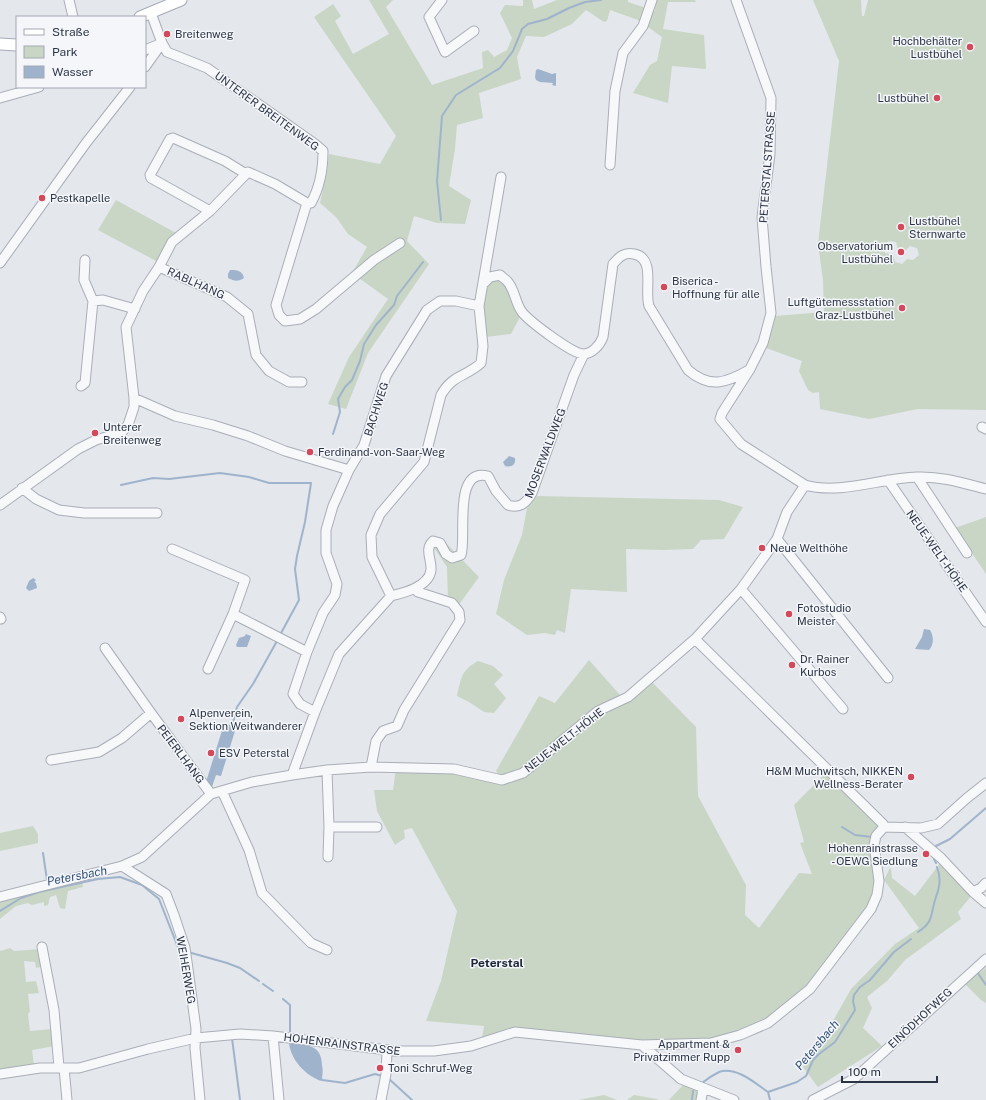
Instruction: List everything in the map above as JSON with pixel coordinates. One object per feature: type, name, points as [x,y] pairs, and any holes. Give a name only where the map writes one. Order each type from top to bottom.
[{"type":"main road","points":[[146,15],[179,0]]},
{"type":"main road","points":[[0,44],[16,46]]},
{"type":"street","points":[[69,0],[73,16]]},
{"type":"street","points":[[442,0],[430,17],[446,52],[474,31]]},
{"type":"street","points":[[610,166],[615,91],[623,53],[643,26],[652,0]]},
{"type":"street","name":"PETERSTALSTRASSE","points":[[736,0],[771,98],[770,154],[762,217],[771,313],[763,343],[750,370]]},
{"type":"street","points":[[146,15],[162,43]]},
{"type":"street","points":[[146,50],[162,43]]},
{"type":"street","points":[[146,66],[162,43]]},
{"type":"street","name":"UNTERER BREITENWEG","points":[[162,43],[167,52],[207,68],[323,151],[323,167],[317,192],[312,203],[307,203],[276,305],[279,315],[285,321],[300,319],[311,312],[342,288],[374,260],[400,243]]},
{"type":"street","points":[[0,98],[35,88]]},
{"type":"street","points":[[0,263],[86,144],[129,88]]},
{"type":"street","points":[[210,211],[151,178],[150,175],[170,139],[173,138],[212,155],[246,174]]},
{"type":"street","points":[[0,505],[78,449],[96,440],[122,432],[128,426],[134,407],[134,398],[126,327],[143,291],[159,267],[172,242],[210,211],[248,172],[274,184],[307,203]]},
{"type":"street","points":[[0,897],[122,866],[142,856],[211,794],[252,782],[292,775],[315,712],[339,654],[391,596],[372,557],[371,535],[380,514],[424,462],[441,395],[446,387],[452,380],[474,370],[482,363],[484,346],[479,306],[501,177]]},
{"type":"street","points":[[483,284],[490,277],[500,275],[508,281],[522,311],[541,329],[575,351],[584,354],[594,350],[603,337],[613,264],[620,256],[627,253],[638,254],[646,260],[648,269],[647,299],[649,306],[688,370],[696,377],[706,381],[721,382],[731,380],[750,370]]},
{"type":"street","points":[[81,386],[85,383],[93,301],[84,280],[85,260]]},
{"type":"street","name":"RABLHANG","points":[[159,267],[227,297],[248,314],[256,355],[269,371],[289,382],[302,382]]},
{"type":"street","points":[[93,301],[103,300],[135,309]]},
{"type":"street","name":"BACHWEG","points":[[315,712],[300,704],[293,694],[307,652],[323,613],[335,595],[337,584],[326,553],[326,530],[333,506],[349,470],[364,445],[386,376],[427,310],[440,301],[456,301],[479,306]]},
{"type":"street","name":"MOSERWALDWEG","points":[[391,596],[415,589],[427,578],[431,570],[429,547],[433,541],[440,543],[446,554],[452,558],[461,555],[463,549],[463,514],[466,489],[468,483],[472,479],[480,476],[488,476],[496,491],[508,505],[518,507],[526,504],[532,493],[574,375],[584,354]]},
{"type":"street","points":[[750,370],[722,413],[720,419],[742,444],[805,485],[832,488],[917,477],[949,479],[986,489]]},
{"type":"street","points":[[134,398],[175,416],[213,425],[248,436],[285,451],[349,470]]},
{"type":"street","points":[[917,477],[967,552]]},
{"type":"street","name":"NEUE-WELT-HÖHE","points":[[888,480],[986,622]]},
{"type":"street","name":"NEUE-WELT-HÖHE","points":[[292,775],[327,770],[371,767],[454,769],[502,780],[523,773],[598,711],[628,696],[695,638],[741,589],[777,539],[788,512],[805,485]]},
{"type":"street","points":[[22,488],[36,499],[59,510],[84,513],[157,513]]},
{"type":"street","points":[[777,539],[888,678]]},
{"type":"street","points":[[172,549],[245,580],[233,614],[208,669]]},
{"type":"street","points":[[371,767],[376,741],[382,731],[397,726],[404,710],[460,620],[459,612],[452,603],[418,592],[415,589]]},
{"type":"street","points":[[741,589],[843,709]]},
{"type":"street","points":[[233,614],[307,652]]},
{"type":"street","points":[[695,638],[884,827],[921,828],[938,824],[986,783]]},
{"type":"street","name":"PEIERLHANG","points":[[104,648],[211,794]]},
{"type":"street","name":"PEIERLHANG","points":[[51,760],[99,752],[122,738],[151,713]]},
{"type":"street","points":[[327,770],[330,827],[328,857]]},
{"type":"street","points":[[222,791],[249,850],[262,893],[311,943],[327,950]]},
{"type":"street","points":[[330,827],[377,827]]},
{"type":"street","name":"HOHENRAINSTRASSE","points":[[0,1074],[40,1068],[79,1068],[148,1049],[196,1038],[240,1034],[273,1036],[386,1051],[434,1051],[471,1046],[515,1032],[642,1045],[711,1043],[740,1035],[768,1023],[810,989],[871,909],[877,895],[879,881],[874,846],[876,836],[884,827]]},
{"type":"street","points":[[905,827],[941,858],[973,892],[986,903]]},
{"type":"street","name":"WEIHERWEG","points":[[122,866],[166,894],[174,915],[185,950],[195,1021],[195,1048],[200,1100]]},
{"type":"street","points":[[973,892],[981,888],[986,883]]},
{"type":"street","points":[[42,947],[54,1010],[67,1100]]},
{"type":"street","name":"EINÖDHOFWEG","points":[[813,1100],[854,1079],[986,959]]},
{"type":"street","points":[[273,1036],[279,1100]]},
{"type":"street","points":[[642,1045],[681,1080],[734,1100]]},
{"type":"street","points":[[380,1100],[386,1074],[386,1051]]},
{"type":"street","points":[[701,1100],[703,1089]]},
{"type":"green space","points":[[369,0],[393,0],[386,7],[432,85],[483,68],[482,52],[488,50],[494,57],[507,50],[512,38],[500,13],[505,5],[523,6],[523,0],[532,0],[534,9],[557,0],[628,0],[628,2],[655,11],[656,0],[695,0],[696,2],[668,2],[663,29],[704,35],[706,69],[672,66],[668,103],[633,93],[650,65],[657,61],[662,37],[638,20],[610,10],[607,21],[604,22],[586,10],[572,24],[544,37],[526,36],[517,57],[521,79],[479,93],[483,118],[457,125],[449,186],[471,200],[465,224],[437,223],[414,216],[407,241],[429,264],[368,353],[346,409],[328,404],[349,357],[388,299],[352,273],[367,247],[348,234],[336,217],[320,203],[329,154],[380,164],[396,136],[314,17],[333,4],[341,16],[335,21],[353,54],[389,34]]},
{"type":"green space","points":[[813,0],[861,0],[862,16],[864,16],[868,0],[986,0],[986,410],[918,409],[869,419],[820,409],[819,392],[813,393],[808,390],[799,371],[802,361],[766,348],[775,316],[824,312],[823,280],[818,244],[839,61]],"holes":[[[889,241],[896,242],[898,249],[900,247],[904,248],[905,251],[910,246],[917,248],[919,255],[913,260],[907,259],[902,264],[895,262],[893,255],[885,253],[883,246]]]},
{"type":"green space","points":[[116,200],[176,233],[158,262],[98,230]]},
{"type":"green space","points":[[500,279],[505,282],[521,315],[511,334],[486,337],[482,312],[483,294],[486,287],[492,282]]},
{"type":"green space","points":[[537,496],[719,500],[743,507],[724,539],[701,540],[693,549],[626,549],[627,592],[571,589],[565,633],[557,630],[555,635],[545,633],[527,635],[496,614],[504,580],[522,535],[527,508]]},
{"type":"green space","points":[[986,517],[986,574],[955,528]]},
{"type":"green space","points":[[442,539],[479,577],[458,606],[448,600],[447,567],[433,546]]},
{"type":"green space","points":[[589,660],[620,695],[594,712],[517,773],[505,776],[499,775],[496,771],[539,696],[555,703]]},
{"type":"green space","points":[[478,661],[493,666],[503,675],[494,684],[506,698],[494,713],[484,712],[457,696],[461,680],[465,672],[472,664]]},
{"type":"green space","points":[[652,682],[696,727],[698,796],[746,885],[745,915],[759,928],[799,873],[812,874],[800,843],[804,842],[794,805],[826,773],[880,826],[873,834],[877,881],[867,910],[805,988],[768,1021],[739,1032],[710,1040],[642,1040],[511,1028],[482,1038],[484,1026],[426,1021],[441,981],[457,911],[412,828],[404,830],[405,838],[395,845],[377,811],[374,790],[393,790],[396,768],[418,768],[502,780],[523,773],[598,711]]},
{"type":"green space","points":[[33,826],[38,834],[38,843],[0,851],[0,833]]},
{"type":"green space","points":[[941,862],[972,895],[958,912],[961,919],[905,960],[887,981],[867,997],[872,1008],[863,1028],[882,1046],[818,1087],[803,1067],[833,1021],[851,989],[895,944],[919,928],[884,880],[890,868],[892,878],[915,896]]},
{"type":"green space","points":[[82,881],[83,887],[68,891],[65,909],[60,908],[56,895],[50,897],[48,905],[44,906],[44,902],[32,905],[28,903],[16,906],[0,919],[0,900],[15,895]]},
{"type":"green space","points":[[10,948],[14,951],[40,949],[41,967],[36,968],[35,962],[24,961],[26,982],[36,981],[39,993],[28,994],[30,1031],[52,1029],[55,1046],[32,1050],[34,1066],[0,1069],[0,950]]},
{"type":"green space","points":[[986,968],[986,1003],[964,983]]},
{"type":"green space","points":[[684,1084],[701,1091],[699,1100],[669,1100]]},
{"type":"green space","points":[[604,1095],[617,1100],[578,1100]]},
{"type":"green space","points":[[634,1095],[657,1099],[659,1100],[627,1100]]},
{"type":"water","points":[[538,69],[552,74],[556,73],[556,86],[552,85],[553,83],[540,82],[536,80],[536,70]]},
{"type":"water","points":[[230,270],[239,271],[242,273],[244,278],[236,281],[228,278]]},
{"type":"water","points":[[509,456],[515,458],[515,462],[512,466],[505,466],[503,462]]},
{"type":"water","points":[[33,578],[36,580],[34,582],[36,583],[37,588],[29,591],[26,588],[29,581]]},
{"type":"water","points":[[924,629],[930,630],[931,632],[933,640],[932,646],[929,650],[915,649],[922,637]]},
{"type":"water","points":[[246,634],[251,636],[247,647],[237,647],[236,645],[239,638],[245,636]]},
{"type":"water","points":[[224,724],[232,725],[235,731],[221,776],[216,775],[212,787],[210,788],[206,782]]},
{"type":"water","points":[[289,1043],[307,1045],[316,1049],[321,1058],[323,1069],[321,1081],[304,1071],[296,1061],[290,1049]]},
{"type":"waterway","points":[[441,220],[437,181],[442,116],[456,95],[500,68],[513,51],[522,29],[528,24],[547,19],[585,2],[601,0]]},
{"type":"waterway","points":[[333,434],[340,412],[338,399],[345,387],[352,380],[360,361],[364,344],[376,325],[394,305],[397,296],[423,262]]},
{"type":"waterway","points":[[121,485],[153,478],[169,479],[220,473],[249,477],[269,483],[311,483],[305,522],[295,569],[299,600],[280,635]]},
{"type":"waterway","points":[[232,726],[237,707],[253,684],[277,641]]},
{"type":"waterway","name":"Petersbach","points":[[936,850],[936,846],[950,839],[986,808]]},
{"type":"waterway","points":[[842,827],[855,835],[872,837]]},
{"type":"waterway","points":[[43,853],[47,880]]},
{"type":"waterway","name":"Petersbach","points":[[934,859],[936,863]]},
{"type":"waterway","name":"Petersbach","points":[[918,932],[930,920],[939,886],[937,867]]},
{"type":"waterway","name":"Petersbach","points":[[0,911],[21,898],[39,892],[98,879],[120,877],[142,885],[159,899],[179,950],[182,950]]},
{"type":"waterway","name":"Petersbach","points":[[702,1083],[719,1072],[732,1071],[745,1076],[768,1092],[797,1082],[806,1076],[813,1060],[835,1042],[855,1010],[853,1001],[854,995],[860,987],[870,980],[894,952],[911,939]]},
{"type":"waterway","name":"Petersbach","points":[[188,952],[240,968],[259,981]]},
{"type":"waterway","points":[[977,972],[986,985]]},
{"type":"waterway","name":"Petersbach","points":[[263,984],[273,991]]},
{"type":"waterway","name":"Petersbach","points":[[283,999],[290,1005],[290,1035]]},
{"type":"waterway","points":[[232,1038],[240,1100]]},
{"type":"waterway","name":"Petersbach","points":[[321,1078],[322,1080],[345,1083],[375,1074],[382,1076]]},
{"type":"waterway","name":"Petersbach","points":[[388,1078],[412,1100]]},
{"type":"waterway","name":"Petersbach","points":[[692,1100],[693,1091]]},
{"type":"waterway","points":[[768,1092],[770,1100]]},
{"type":"place","name":"Breitenweg","points":[[167,34]]},
{"type":"place","name":"Hochbehälter Lustbühel","points":[[970,47]]},
{"type":"place","name":"Lustbühel","points":[[937,98]]},
{"type":"place","name":"Pestkapelle","points":[[42,198]]},
{"type":"place","name":"Lustbühel Sternwarte","points":[[901,227]]},
{"type":"place","name":"Observatorium Lustbühel","points":[[901,252]]},
{"type":"place","name":"Biserica - Hoffnung für alle","points":[[664,287]]},
{"type":"place","name":"Luftgütemessstation Graz-Lustbühel","points":[[902,308]]},
{"type":"place","name":"Unterer Breitenweg","points":[[95,433]]},
{"type":"place","name":"Ferdinand-von-Saar-Weg","points":[[310,452]]},
{"type":"place","name":"Neue Welthöhe","points":[[762,548]]},
{"type":"place","name":"Fotostudio Meister","points":[[789,614]]},
{"type":"place","name":"Dr. Rainer Kurbos","points":[[792,665]]},
{"type":"place","name":"Alpenverein, Sektion Weitwanderer","points":[[181,719]]},
{"type":"place","name":"ESV Peterstal","points":[[211,753]]},
{"type":"place","name":"H&M Muchwitsch, NIKKEN Wellness-Berater","points":[[911,777]]},
{"type":"place","name":"Hohenrainstrasse - OEWG Siedlung","points":[[926,854]]},
{"type":"place","name":"Appartment & Privatzimmer Rupp","points":[[738,1050]]},
{"type":"place","name":"Toni Schruf-Weg","points":[[380,1068]]},
{"type":"district","name":"Peterstal","points":[[497,963]]}]
